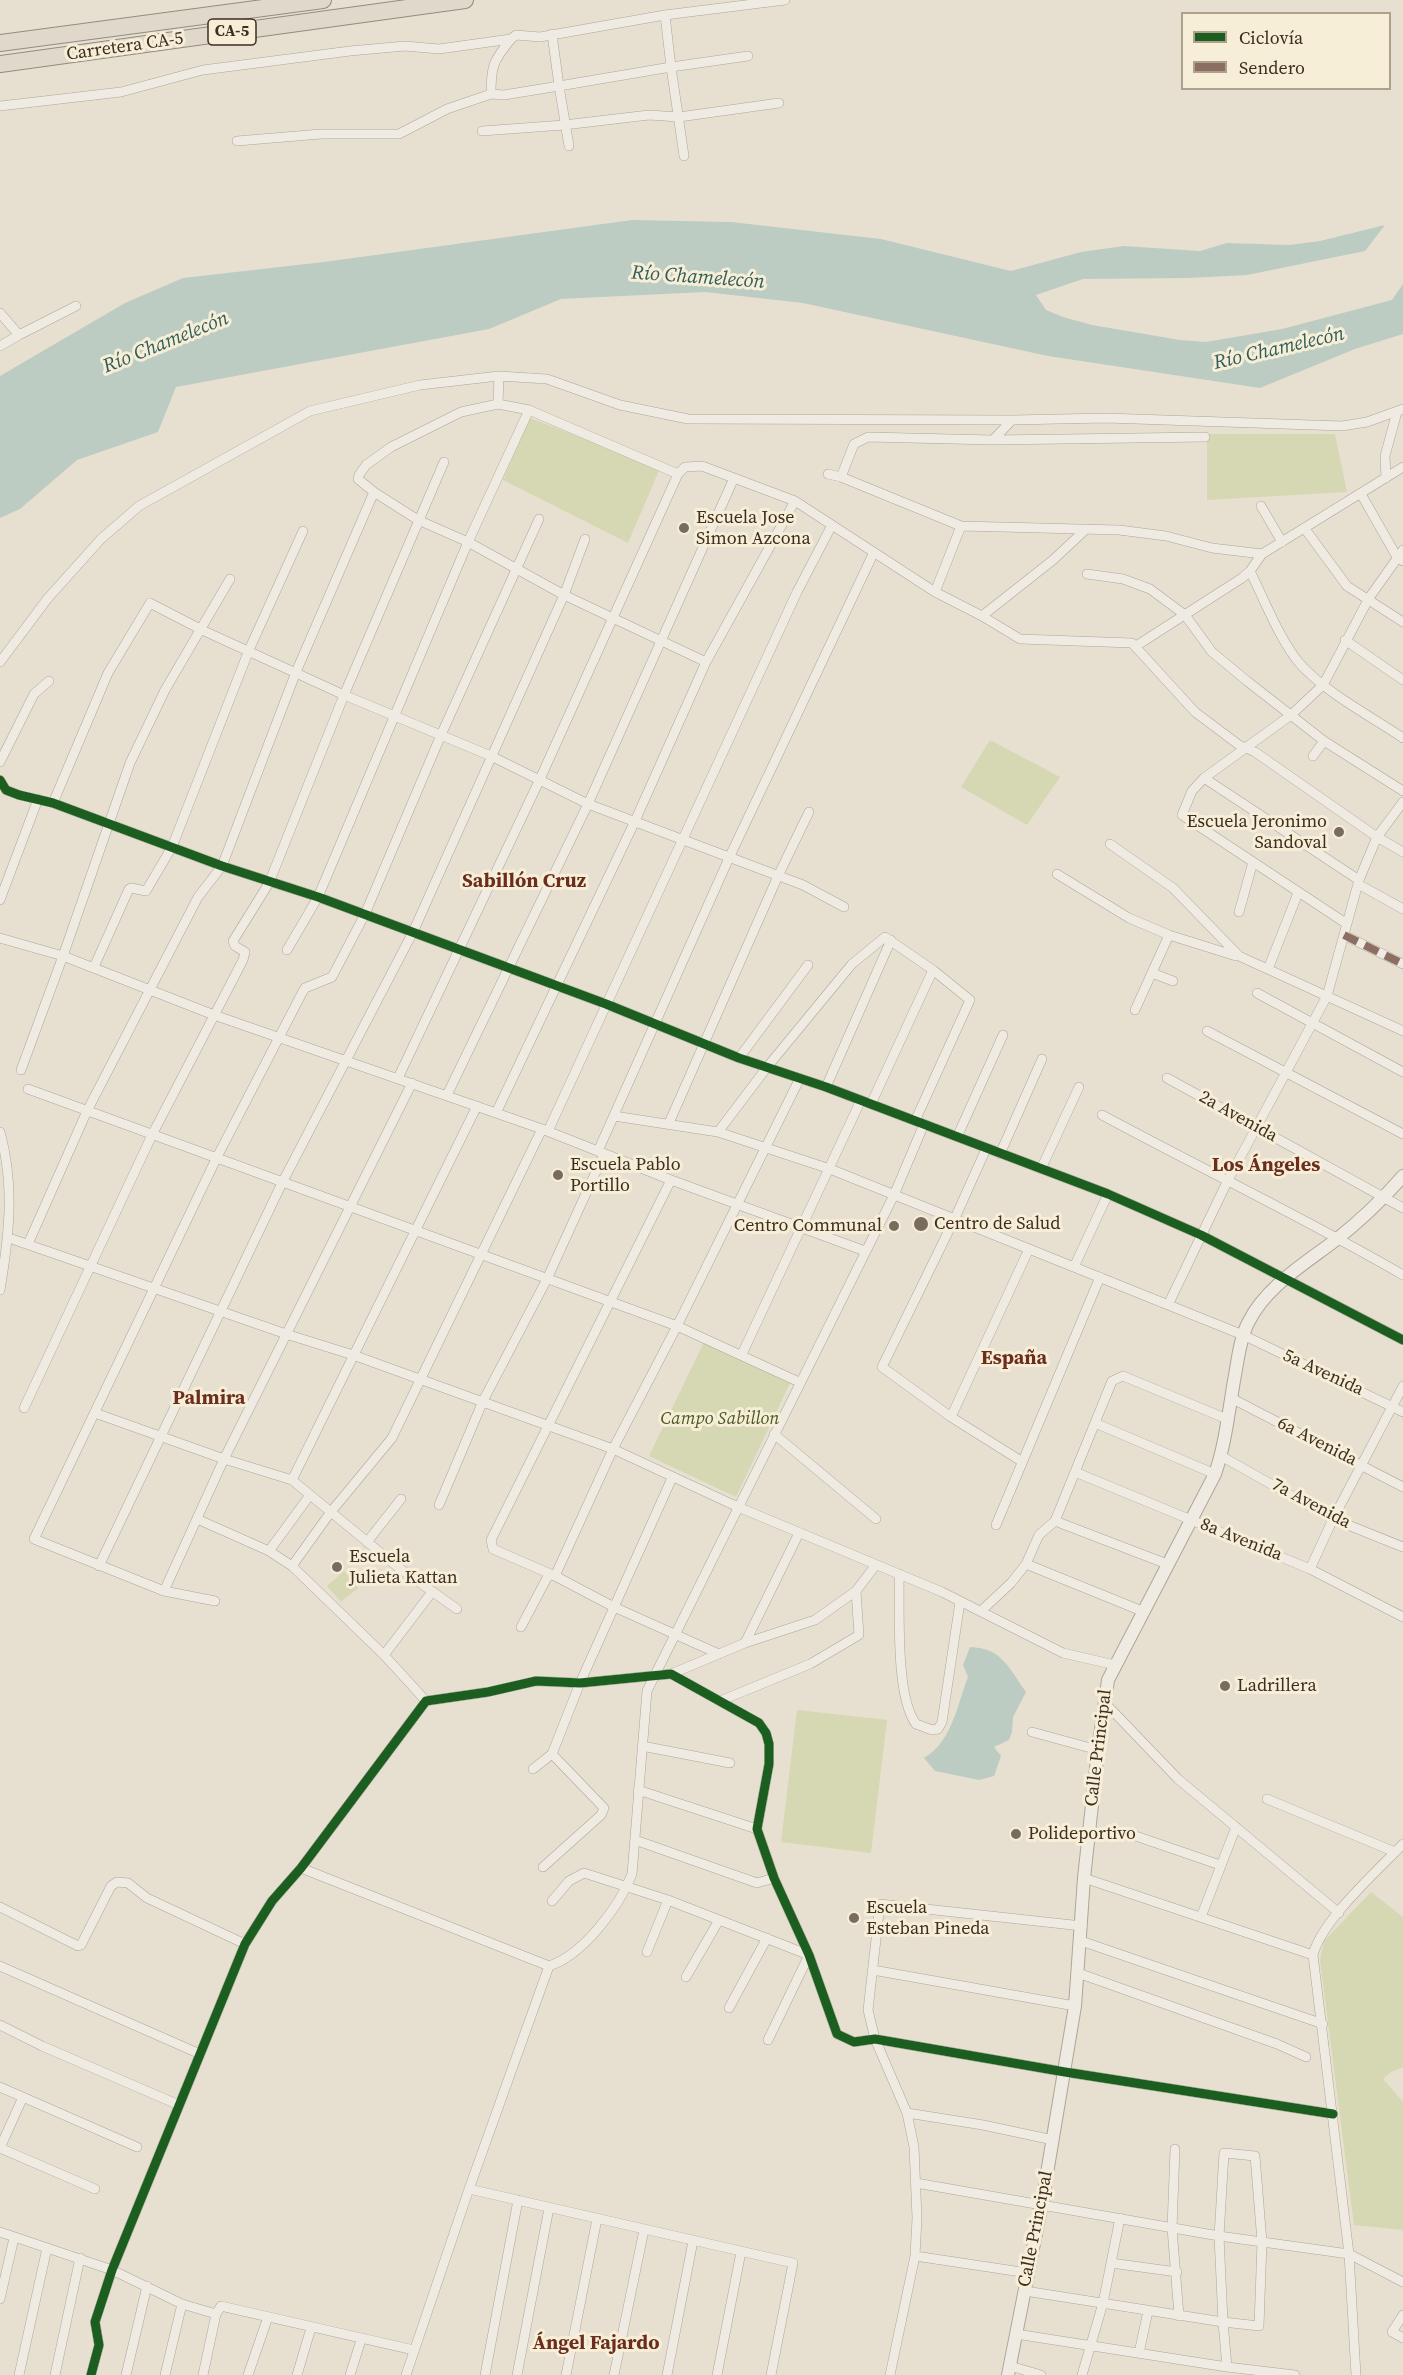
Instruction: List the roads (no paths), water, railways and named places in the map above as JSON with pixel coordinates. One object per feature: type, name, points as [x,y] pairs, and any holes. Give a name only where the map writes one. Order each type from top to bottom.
[{"type":"highway","name":"Carretera CA-5","points":[[0,43],[323,0]]},
{"type":"highway","name":"Carretera CA-5","points":[[0,64],[465,0]]},
{"type":"street","points":[[491,94],[491,75],[495,59],[516,35],[531,38],[665,15],[785,0]]},
{"type":"street","points":[[665,15],[684,156]]},
{"type":"street","points":[[552,34],[558,86],[569,146]]},
{"type":"street","points":[[0,38],[44,37]]},
{"type":"street","points":[[0,106],[121,92],[185,74],[226,67],[350,51],[405,46],[439,49],[511,39]]},
{"type":"street","points":[[237,141],[321,134],[399,134],[447,109],[491,94],[504,96],[748,56]]},
{"type":"street","points":[[482,130],[564,125],[649,115],[679,117],[779,104]]},
{"type":"street","points":[[0,346],[76,306]]},
{"type":"street","points":[[0,313],[20,335]]},
{"type":"street","points":[[498,404],[499,376]]},
{"type":"street","points":[[0,662],[48,598],[101,539],[139,506],[310,411],[420,385],[499,376],[547,379],[620,405],[688,419],[1012,420],[1087,418],[1342,426],[1367,422],[1400,411]]},
{"type":"street","points":[[678,474],[529,411],[498,404],[461,412],[391,447],[366,465],[358,479],[418,520],[468,542],[564,595],[706,662]]},
{"type":"street","points":[[287,950],[318,897],[468,542],[529,411]]},
{"type":"street","points":[[1386,478],[1384,456],[1400,411]]},
{"type":"street","points":[[993,440],[1012,420]]},
{"type":"street","points":[[841,477],[854,444],[868,437],[993,440],[1205,437]]},
{"type":"street","points":[[24,1408],[152,1135],[245,956],[244,952],[235,946],[233,940],[269,883],[344,695],[444,462]]},
{"type":"street","points":[[398,1078],[540,779],[678,474],[684,467],[702,466],[795,501],[935,592],[1020,639],[1126,641],[1136,646],[1195,712],[1239,745],[1247,748],[1377,837],[1403,852]]},
{"type":"street","points":[[1136,646],[1250,571],[1262,554],[1305,530],[1403,467]]},
{"type":"street","points":[[828,474],[841,477],[961,525],[1084,531],[1119,530],[1173,538],[1212,548],[1262,554]]},
{"type":"street","points":[[447,1095],[588,804],[734,478]]},
{"type":"street","points":[[28,1244],[87,1111],[198,897],[222,867],[296,672],[374,492]]},
{"type":"street","points":[[1347,924],[1182,815],[1192,791],[1204,778],[1291,715],[1323,685],[1369,598],[1401,556],[1361,494]]},
{"type":"street","points":[[496,1113],[635,821],[706,662],[795,501]]},
{"type":"street","points":[[1261,506],[1282,543]]},
{"type":"street","points":[[215,1601],[164,1591],[34,1539],[216,1159],[305,988],[332,977],[365,914],[441,735],[539,519]]},
{"type":"street","points":[[292,1566],[330,1513],[392,1438],[606,1004],[797,592],[832,525]]},
{"type":"street","points":[[935,592],[961,525]]},
{"type":"street","points":[[1305,530],[1347,585],[1403,622]]},
{"type":"street","points":[[94,967],[129,889],[146,891],[172,847],[249,650],[303,531]]},
{"type":"street","points":[[982,616],[1053,560],[1084,531]]},
{"type":"street","points":[[99,1566],[282,1183],[413,932],[564,595],[585,539]]},
{"type":"street","points":[[440,1505],[483,1401],[547,1279],[653,1024],[873,552]]},
{"type":"street","points":[[1250,571],[1300,664],[1323,685],[1403,738]]},
{"type":"street","points":[[1087,574],[1123,579],[1150,589],[1185,615],[1212,652],[1324,741],[1403,791]]},
{"type":"street","points":[[21,1070],[143,732],[230,579]]},
{"type":"street","points":[[53,803],[108,673],[150,603],[202,630],[344,695],[491,756],[588,804],[803,885],[844,907]]},
{"type":"street","points":[[1345,640],[1403,680]]},
{"type":"street","points":[[0,762],[34,694],[49,681]]},
{"type":"street","points":[[1313,756],[1324,741]]},
{"type":"street","points":[[1204,778],[1358,882],[1403,909]]},
{"type":"street","points":[[0,780],[6,790],[19,795],[53,803],[222,867],[365,914],[606,1004],[739,1058],[826,1087],[1108,1194],[1201,1235],[1403,1340]]},
{"type":"street","points":[[0,900],[38,799]]},
{"type":"street","points":[[1168,1305],[1227,1182],[1327,996],[1358,882],[1377,837],[1403,802]]},
{"type":"street","points":[[669,1123],[778,876],[809,812]]},
{"type":"street","points":[[1110,844],[1173,888],[1239,956]]},
{"type":"street","points":[[1239,912],[1253,862]]},
{"type":"street","points":[[1057,874],[1129,918],[1169,935],[1239,956],[1403,1031]]},
{"type":"street","points":[[1268,969],[1298,893]]},
{"type":"street","points":[[1135,1010],[1169,935]]},
{"type":"street","points":[[1344,935],[1403,964]]},
{"type":"street","points":[[301,1868],[549,1966],[572,1956],[588,1942],[627,1886],[632,1874],[647,1691],[894,1195],[920,1122],[970,1000],[933,970],[885,937],[852,964],[718,1131]]},
{"type":"street","points":[[0,938],[63,956],[280,1039],[545,1130],[671,1180],[865,1251]]},
{"type":"street","points":[[826,1087],[891,940]]},
{"type":"street","points":[[739,1058],[808,965]]},
{"type":"street","points":[[871,1104],[933,970]]},
{"type":"street","points":[[1152,973],[1173,981]]},
{"type":"street","points":[[1257,993],[1403,1072]]},
{"type":"street","points":[[1207,1031],[1403,1134]]},
{"type":"street","points":[[957,1137],[1003,1035]]},
{"type":"street","points":[[1000,1154],[1042,1059]]},
{"type":"street","points":[[521,1627],[552,1575],[800,1078]]},
{"type":"street","name":"2a Avenida","points":[[1167,1078],[1403,1208]]},
{"type":"street","points":[[164,1591],[224,1459],[412,1083]]},
{"type":"street","points":[[1041,1169],[1079,1087]]},
{"type":"street","points":[[28,1089],[348,1208],[677,1326],[800,1382]]},
{"type":"street","points":[[742,1354],[861,1100]]},
{"type":"street","points":[[292,1480],[477,1106]]},
{"type":"street","points":[[1102,1115],[1338,1238],[1403,1275]]},
{"type":"street","name":"5a Avenida","points":[[614,1116],[718,1131],[830,1169],[1244,1335],[1403,1412]]},
{"type":"street","points":[[0,1132],[9,1194],[9,1238],[0,1290]]},
{"type":"street","points":[[986,1149],[956,1218],[882,1367],[951,1417],[1022,1461]]},
{"type":"street","name":"Calle Principal","points":[[1009,2370],[1042,2203],[1076,2006],[1083,1926],[1084,1878],[1107,1680],[1215,1474],[1221,1456],[1244,1335],[1257,1309],[1285,1278],[1338,1238],[1384,1198],[1403,1176]]},
{"type":"street","points":[[671,1180],[491,1540],[493,1549],[719,1654]]},
{"type":"street","points":[[1074,1267],[1108,1194]]},
{"type":"street","points":[[9,1238],[286,1334],[353,1354],[613,1449],[672,1478],[981,1611],[1063,1653],[1115,1665]]},
{"type":"street","points":[[951,1417],[1029,1249]]},
{"type":"street","points":[[996,1525],[1100,1278]]},
{"type":"street","points":[[981,1611],[1011,1583],[1026,1564],[1039,1535],[1055,1521],[1112,1381],[1123,1376],[1227,1419]]},
{"type":"street","points":[[1310,1569],[1333,1519],[1403,1386]]},
{"type":"street","name":"6a Avenida","points":[[1231,1398],[1403,1486]]},
{"type":"street","points":[[95,1413],[224,1459],[292,1480],[367,1542],[457,1609]]},
{"type":"street","points":[[1095,1423],[1215,1474]]},
{"type":"street","points":[[774,1434],[876,1519]]},
{"type":"street","name":"7a Avenida","points":[[1221,1456],[1333,1519],[1403,1547]]},
{"type":"street","name":"8a Avenida","points":[[1075,1472],[1310,1569],[1403,1617]]},
{"type":"street","points":[[532,1769],[552,1754],[580,1683],[672,1478]]},
{"type":"street","points":[[269,1551],[310,1495]]},
{"type":"street","points":[[367,1542],[401,1498]]},
{"type":"street","points":[[197,1519],[269,1551],[292,1566],[384,1655],[426,1701]]},
{"type":"street","points":[[1055,1521],[1167,1564]]},
{"type":"street","points":[[746,1643],[799,1533]]},
{"type":"street","points":[[1026,1564],[1142,1611]]},
{"type":"street","points":[[91,2375],[99,2345],[95,2322],[112,2270],[245,1944],[272,1901],[301,1868],[426,1701],[488,1692],[536,1681],[580,1683],[671,1674],[746,1643],[815,1620],[856,1591],[875,1566]]},
{"type":"street","points":[[899,1574],[902,1662],[908,1708],[916,1724],[932,1730],[938,1729],[942,1722],[960,1602]]},
{"type":"street","points":[[720,1701],[810,1664],[859,1635],[856,1591]]},
{"type":"street","points":[[384,1655],[432,1592]]},
{"type":"street","points":[[671,1674],[759,1723],[766,1733],[769,1744],[769,1764],[758,1829],[774,1878],[809,1955],[837,2034],[854,2042],[874,2039],[1333,2114]]},
{"type":"street","points":[[1105,1703],[1178,1779],[1339,1913]]},
{"type":"street","points":[[1032,1732],[1098,1750]]},
{"type":"street","points":[[642,1746],[730,1763]]},
{"type":"street","points":[[543,1867],[601,1815],[604,1809],[552,1754]]},
{"type":"street","points":[[638,1790],[758,1829]]},
{"type":"street","points":[[1267,1799],[1395,1852]]},
{"type":"street","points":[[1201,1917],[1236,1827]]},
{"type":"street","points":[[1127,1833],[1220,1865]]},
{"type":"street","points":[[635,1840],[757,1883],[774,1878]]},
{"type":"street","points":[[1356,2375],[1349,2254],[1313,1955],[1320,1937],[1339,1913],[1403,1844]]},
{"type":"street","points":[[552,1901],[569,1881],[581,1873],[668,1900],[809,1955]]},
{"type":"street","points":[[1084,1878],[1313,1955]]},
{"type":"street","points":[[0,1907],[78,1946],[81,1945],[111,1886],[117,1882],[128,1883],[147,1898],[245,1944]]},
{"type":"street","points":[[647,1952],[668,1900]]},
{"type":"street","points":[[891,2375],[915,2256],[916,2183],[914,2147],[907,2113],[874,2039],[868,2010],[880,1904],[1083,1926]]},
{"type":"street","points":[[686,1977],[719,1920]]},
{"type":"street","points":[[729,2008],[767,1938]]},
{"type":"street","points":[[1082,1941],[1323,2024]]},
{"type":"street","points":[[768,2040],[809,1955]]},
{"type":"street","points":[[0,1966],[200,2054]]},
{"type":"street","points":[[406,2375],[469,2189],[549,1966]]},
{"type":"street","points":[[873,1970],[1076,2006]]},
{"type":"street","points":[[1078,1973],[1277,2044],[1306,2057]]},
{"type":"street","points":[[0,2025],[42,2046],[179,2105]]},
{"type":"street","points":[[0,2087],[137,2147]]},
{"type":"street","points":[[23,2097],[0,2148],[95,2189]]},
{"type":"street","points":[[907,2113],[983,2125],[1053,2140]]},
{"type":"street","points":[[1175,2149],[1172,2228],[1179,2316]]},
{"type":"street","points":[[1025,2291],[1179,2316],[1223,2322],[1259,2326],[1262,2242],[1255,2156],[1224,2153],[1219,2236],[1223,2322],[1227,2367]]},
{"type":"street","points":[[916,2183],[1042,2203],[1219,2236],[1349,2254],[1403,2282]]},
{"type":"street","points":[[469,2189],[792,2263],[771,2375]]},
{"type":"street","points":[[484,2375],[518,2200]]},
{"type":"street","points":[[517,2375],[549,2208]]},
{"type":"street","points":[[1082,2375],[1103,2303],[1120,2218]]},
{"type":"street","points":[[566,2375],[597,2219]]},
{"type":"street","points":[[614,2375],[644,2230]]},
{"type":"street","points":[[0,2232],[112,2270],[182,2304],[216,2314]]},
{"type":"street","points":[[0,2299],[14,2238]]},
{"type":"street","points":[[667,2375],[693,2241]]},
{"type":"street","points":[[19,2375],[47,2248]]},
{"type":"street","points":[[717,2375],[741,2252]]},
{"type":"street","points":[[915,2256],[1028,2273]]},
{"type":"street","points":[[55,2375],[80,2258]]},
{"type":"street","points":[[1111,2263],[1177,2272]]},
{"type":"street","points":[[126,2375],[147,2286]]},
{"type":"street","points":[[165,2375],[182,2304]]},
{"type":"street","points":[[203,2375],[216,2314],[221,2306],[361,2340],[414,2350]]},
{"type":"street","points":[[1138,2353],[1149,2311]]},
{"type":"street","points":[[1403,2315],[1392,2332],[1403,2338]]},
{"type":"street","points":[[248,2375],[268,2317]]},
{"type":"street","points":[[297,2375],[311,2328]]},
{"type":"street","points":[[1016,2334],[1227,2367],[1295,2375]]},
{"type":"street","points":[[350,2375],[361,2340]]},
{"type":"street","points":[[1009,2370],[1041,2375]]},
{"type":"water","name":"Río Chamelecón","points":[[632,220],[731,222],[881,239],[1011,271],[1081,252],[1124,246],[1200,251],[1227,243],[1289,245],[1320,241],[1385,225],[1365,251],[1247,275],[1083,279],[1036,295],[1046,310],[1063,317],[1092,325],[1180,340],[1206,342],[1282,329],[1392,300],[1403,284],[1403,334],[1355,349],[1260,388],[1048,356],[803,303],[705,292],[561,299],[489,329],[176,387],[158,432],[77,460],[20,509],[0,518],[0,376],[125,303],[183,278],[324,262]]},
{"type":"water","points":[[970,1647],[981,1648],[997,1655],[1009,1667],[1026,1692],[1013,1717],[1009,1740],[994,1747],[1001,1756],[994,1776],[979,1780],[935,1771],[924,1758],[941,1743],[952,1722],[968,1677],[963,1665]]},
{"type":"place","name":"Escuela Jose Simon Azcona","points":[[684,528]]},
{"type":"place","name":"Escuela Jeronimo Sandoval","points":[[1339,832]]},
{"type":"place","name":"Escuela Pablo Portillo","points":[[558,1175]]},
{"type":"place","name":"Centro de Salud","points":[[921,1224]]},
{"type":"place","name":"Centro Communal","points":[[894,1226]]},
{"type":"place","name":"Escuela Julieta Kattan","points":[[337,1567]]},
{"type":"place","name":"Ladrillera","points":[[1225,1686]]},
{"type":"place","name":"Polideportivo","points":[[1016,1834]]},
{"type":"place","name":"Escuela Esteban Pineda","points":[[854,1918]]},
{"type":"district","name":"Sabillón Cruz","points":[[524,882]]},
{"type":"district","name":"Los Ángeles","points":[[1266,1166]]},
{"type":"district","name":"España","points":[[1014,1359]]},
{"type":"district","name":"Palmira","points":[[209,1399]]},
{"type":"district","name":"Ángel Fajardo","points":[[596,2344]]},
{"type":"park label","name":"Campo Sabillon","points":[[720,1419]]}]
